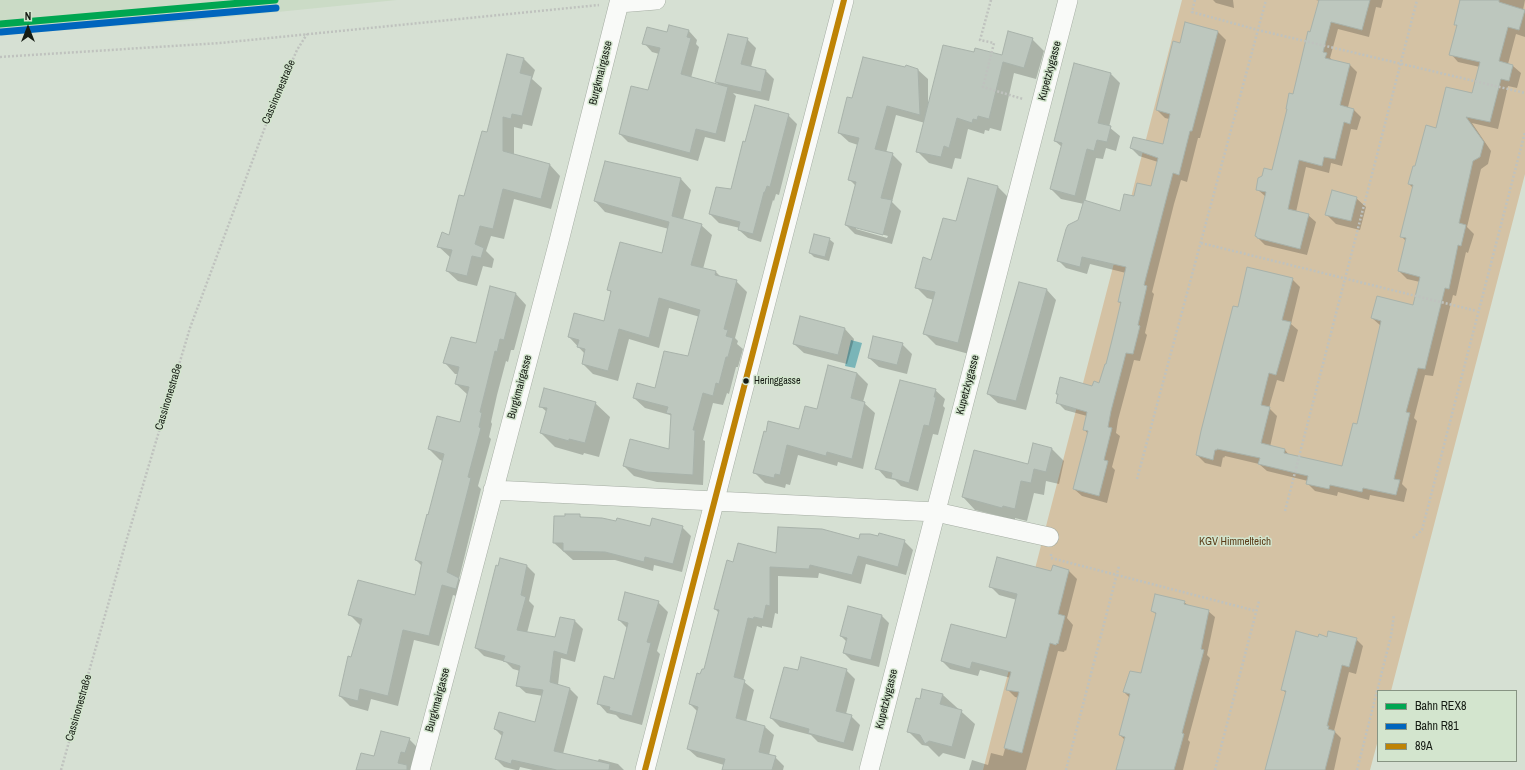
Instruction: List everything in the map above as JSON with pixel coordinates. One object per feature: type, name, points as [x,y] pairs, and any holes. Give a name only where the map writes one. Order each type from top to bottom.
[{"type":"street","points":[[619,3],[656,0]]},
{"type":"street","points":[[646,770],[844,0]]},
{"type":"street","name":"Kupetzkygasse","points":[[869,770],[1068,0]]},
{"type":"street","name":"Burgkmairgasse","points":[[420,770],[559,241],[619,3]]},
{"type":"street","points":[[493,490],[936,512],[1050,544]]},
{"type":"path","points":[[991,0],[980,40],[994,43],[983,87],[1041,104]]},
{"type":"path","points":[[1195,0],[1192,12],[1258,30],[1525,93]]},
{"type":"path","points":[[1137,479],[1266,0]]},
{"type":"path","points":[[1285,510],[1417,0]]},
{"type":"path","points":[[0,57],[220,43],[619,3]]},
{"type":"path","name":"Cassinonestraße","points":[[61,770],[125,545],[190,328],[274,102],[297,50],[307,34]]},
{"type":"path","points":[[1413,538],[1422,530],[1525,132]]},
{"type":"path","points":[[1201,243],[1478,311]]},
{"type":"path","points":[[1050,544],[1051,558],[1256,611]]},
{"type":"path","points":[[1066,770],[1119,566]]},
{"type":"path","points":[[1215,770],[1259,601]]},
{"type":"path","points":[[1377,690],[1391,636],[1394,615]]},
{"type":"path","points":[[1357,770],[1377,691]]},
{"type":"shaded area","points":[[0,0],[397,0],[188,21],[0,35]]},
{"type":"green space","name":"KGV Himmelteich","points":[[1182,0],[1525,0],[1525,174],[1391,690],[1377,690],[1377,744],[1370,770],[983,770]]},
{"type":"water","points":[[851,340],[862,343],[855,368],[845,366]]},
{"type":"building","points":[[1319,0],[1370,0],[1362,30],[1331,22],[1323,52],[1327,53],[1325,58],[1350,64],[1340,105],[1354,109],[1350,124],[1344,122],[1335,159],[1324,157],[1322,166],[1299,160],[1288,209],[1309,214],[1300,249],[1257,238],[1255,236],[1266,192],[1256,190],[1258,178],[1262,176],[1264,168],[1272,170],[1287,109],[1289,93],[1293,94],[1308,31],[1310,32]]},
{"type":"building","points":[[1460,0],[1499,0],[1499,2],[1525,10],[1519,30],[1508,27],[1499,61],[1513,65],[1509,81],[1501,79],[1490,122],[1466,117],[1484,142],[1480,157],[1473,161],[1459,223],[1466,225],[1461,246],[1458,245],[1449,289],[1445,288],[1425,369],[1418,368],[1406,412],[1410,413],[1394,479],[1400,480],[1396,495],[1363,488],[1362,492],[1330,485],[1329,489],[1306,484],[1308,476],[1258,464],[1260,458],[1217,449],[1215,450],[1213,460],[1196,455],[1233,306],[1238,307],[1247,267],[1293,278],[1282,320],[1291,322],[1276,375],[1269,373],[1261,405],[1270,407],[1261,443],[1285,449],[1284,453],[1342,466],[1353,423],[1357,424],[1381,321],[1371,318],[1377,296],[1413,305],[1420,277],[1398,271],[1406,238],[1400,237],[1413,185],[1408,184],[1413,166],[1415,166],[1426,125],[1436,128],[1446,87],[1472,93],[1480,62],[1449,55],[1457,25],[1454,25]]},
{"type":"building","points":[[1185,22],[1218,31],[1179,175],[1173,173],[1144,285],[1147,286],[1138,325],[1140,326],[1133,354],[1126,353],[1111,411],[1108,427],[1112,428],[1104,460],[1108,461],[1099,496],[1073,489],[1088,431],[1083,430],[1087,412],[1056,403],[1058,394],[1056,394],[1060,377],[1092,386],[1094,381],[1099,383],[1106,364],[1121,302],[1118,302],[1126,267],[1082,257],[1080,267],[1057,261],[1066,229],[1068,225],[1078,220],[1084,200],[1120,211],[1124,194],[1134,196],[1137,183],[1151,186],[1158,158],[1130,148],[1133,137],[1163,144],[1170,114],[1156,110],[1173,41],[1180,43]]},
{"type":"building","points":[[669,25],[689,30],[687,37],[691,38],[681,74],[728,87],[716,134],[696,129],[690,153],[619,134],[631,86],[648,90],[660,48],[642,44],[647,27],[667,32]]},
{"type":"building","points":[[1008,31],[1033,38],[1024,68],[1003,62],[989,119],[978,116],[977,120],[973,119],[972,123],[957,118],[949,148],[944,146],[941,157],[916,152],[943,45],[974,52],[975,48],[1002,55]]},
{"type":"building","points":[[728,34],[748,38],[741,64],[766,70],[761,92],[715,82]]},
{"type":"building","points":[[507,54],[524,58],[520,73],[532,76],[522,116],[512,114],[511,119],[503,117],[503,151],[550,164],[541,199],[503,189],[493,229],[480,226],[475,244],[484,248],[481,258],[472,256],[467,276],[446,271],[452,250],[437,247],[442,232],[449,235],[459,195],[464,196],[482,131],[487,132]]},
{"type":"building","points":[[863,57],[905,67],[906,65],[918,69],[920,115],[887,106],[875,149],[893,153],[881,198],[892,200],[883,235],[845,225],[856,182],[848,180],[859,138],[838,133],[847,97],[852,98]]},
{"type":"building","points":[[1074,63],[1111,73],[1098,123],[1111,126],[1107,142],[1097,140],[1094,151],[1087,149],[1075,196],[1050,189],[1062,143],[1054,141]]},
{"type":"building","points":[[755,105],[789,114],[770,187],[767,186],[764,192],[753,234],[738,230],[740,222],[709,214],[716,187],[731,189],[743,141],[745,142]]},
{"type":"building","points":[[605,161],[681,178],[672,216],[702,224],[691,265],[716,271],[715,275],[737,280],[724,329],[728,330],[726,336],[733,338],[728,357],[726,357],[719,384],[716,383],[713,396],[703,393],[693,430],[695,430],[693,475],[646,472],[623,466],[630,439],[669,449],[671,414],[666,413],[668,407],[633,398],[637,383],[655,388],[664,351],[688,356],[700,310],[659,298],[649,338],[619,329],[608,371],[582,364],[585,349],[577,347],[579,340],[568,337],[574,313],[604,321],[611,291],[607,290],[620,242],[662,253],[669,222],[594,201]]},
{"type":"building","points":[[968,178],[998,186],[958,343],[923,334],[935,292],[915,288],[923,257],[931,260],[943,218],[956,221]]},
{"type":"building","points":[[1332,190],[1357,197],[1351,221],[1325,215]]},
{"type":"building","points":[[814,234],[830,238],[825,257],[809,253]]},
{"type":"building","points":[[1019,282],[1047,289],[1016,401],[987,394]]},
{"type":"building","points":[[490,286],[516,293],[504,340],[500,339],[497,352],[495,351],[480,412],[482,413],[479,427],[481,428],[468,477],[471,478],[447,572],[459,578],[456,589],[442,585],[429,636],[403,630],[388,696],[360,689],[358,701],[339,696],[348,656],[351,657],[362,619],[348,615],[358,580],[415,595],[422,562],[415,560],[444,454],[428,449],[437,416],[460,422],[469,387],[455,384],[459,367],[443,363],[451,337],[476,343]]},
{"type":"building","points":[[800,316],[845,328],[838,355],[793,344]]},
{"type":"building","points":[[873,336],[903,343],[897,365],[868,358]]},
{"type":"building","points":[[828,365],[857,373],[851,398],[865,402],[852,459],[827,452],[826,456],[787,445],[780,475],[775,474],[774,478],[753,473],[768,421],[799,429],[805,406],[817,409]]},
{"type":"building","points":[[900,380],[936,389],[934,397],[936,397],[929,426],[924,425],[909,483],[891,478],[892,473],[875,469]]},
{"type":"building","points":[[544,388],[596,402],[585,443],[569,439],[569,441],[540,433],[547,408],[539,407]]},
{"type":"building","points":[[1033,443],[1052,448],[1046,472],[1034,469],[1031,483],[1021,481],[1015,509],[1003,506],[1002,508],[962,497],[974,450],[1028,464]]},
{"type":"building","points":[[565,514],[580,514],[580,517],[602,518],[616,521],[617,518],[650,526],[652,518],[683,526],[673,564],[645,557],[644,562],[605,552],[563,551],[563,543],[553,543],[554,516],[565,516]]},
{"type":"building","points":[[778,527],[822,529],[859,539],[860,534],[878,536],[879,533],[905,540],[898,567],[858,556],[852,575],[810,565],[809,569],[770,567],[770,606],[766,605],[763,619],[754,617],[753,619],[748,618],[734,677],[745,680],[736,718],[765,726],[759,752],[776,756],[772,770],[722,770],[725,759],[687,749],[698,707],[689,704],[697,673],[700,674],[702,669],[704,669],[719,610],[714,609],[727,560],[733,562],[738,543],[776,553]]},
{"type":"building","points":[[997,557],[1051,571],[1053,565],[1069,570],[1058,614],[1065,616],[1058,644],[1057,643],[1056,645],[1050,643],[1022,753],[1004,748],[1019,692],[1006,690],[1011,672],[972,662],[970,669],[941,661],[951,624],[1006,638],[1017,594],[989,587]]},
{"type":"building","points":[[500,558],[527,565],[521,595],[526,597],[517,630],[555,637],[560,617],[575,620],[567,655],[554,651],[550,682],[570,688],[554,751],[610,764],[609,770],[557,770],[512,760],[511,764],[495,759],[503,732],[494,729],[499,712],[535,722],[543,690],[516,686],[520,666],[503,661],[505,656],[475,648],[496,565],[498,566]]},
{"type":"building","points":[[625,592],[659,601],[647,642],[651,643],[632,716],[609,710],[610,707],[597,704],[604,676],[614,679],[628,623],[618,620]]},
{"type":"building","points":[[1155,594],[1185,601],[1184,604],[1209,610],[1201,649],[1204,650],[1182,733],[1184,734],[1174,770],[1116,770],[1125,737],[1119,735],[1130,694],[1123,692],[1130,671],[1141,673],[1156,613],[1151,611]]},
{"type":"building","points":[[848,606],[882,615],[871,660],[843,653],[847,638],[840,636]]},
{"type":"building","points":[[1296,631],[1318,637],[1319,634],[1327,637],[1328,631],[1357,638],[1349,667],[1342,665],[1327,726],[1329,726],[1328,729],[1335,731],[1325,770],[1265,770],[1286,691],[1281,690]]},
{"type":"building","points":[[801,657],[847,669],[836,711],[852,715],[844,743],[808,733],[809,729],[770,718],[784,667],[798,670]]},
{"type":"building","points":[[922,689],[943,694],[940,704],[962,710],[952,747],[929,741],[925,744],[920,735],[907,732],[916,698],[920,699]]},
{"type":"building","points":[[381,731],[410,738],[405,753],[401,752],[398,763],[407,765],[407,770],[356,770],[361,753],[374,756]]},
{"type":"rail line","name":"REX8","points":[[0,24],[275,0]]},
{"type":"rail line","name":"R81","points":[[1,32],[276,8]]},
{"type":"transit line","name":"89A","points":[[645,770],[844,0]]},
{"type":"place","name":"Heringgasse","points":[[746,381]]}]
